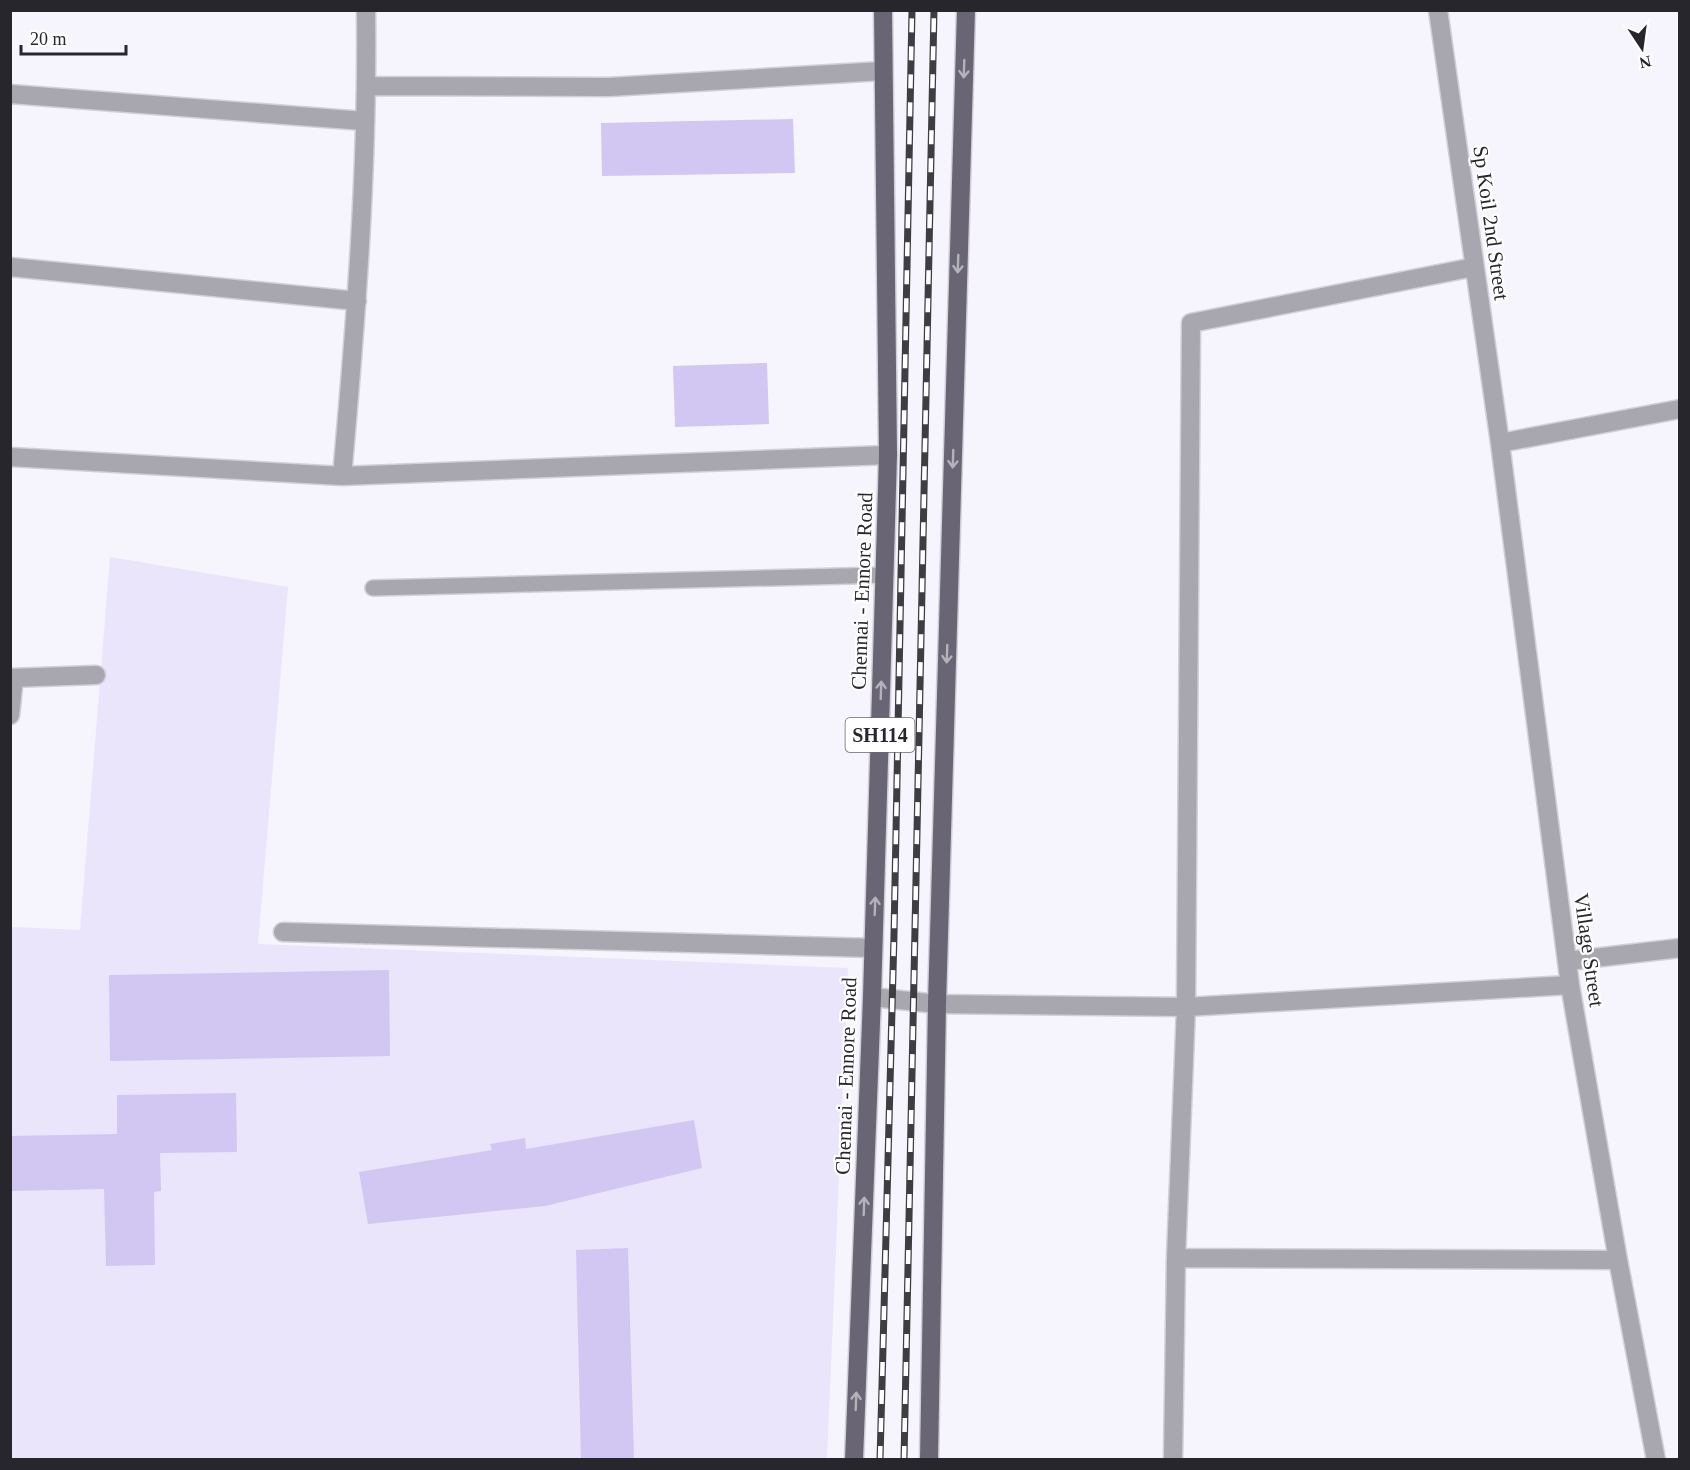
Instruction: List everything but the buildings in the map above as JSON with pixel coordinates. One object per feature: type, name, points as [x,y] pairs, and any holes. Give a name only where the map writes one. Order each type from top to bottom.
[{"type":"main road","name":"Chennai - Ennore Road","points":[[854,1460],[872,997],[888,455],[883,10]]},
{"type":"main road","name":"SH114","points":[[929,1460],[937,1004],[966,10]]},
{"type":"street","points":[[342,476],[357,301],[367,86],[366,10]]},
{"type":"street","name":"Sp Koil 2nd Street","points":[[1438,10],[1500,442]]},
{"type":"street","points":[[367,86],[609,87],[883,70]]},
{"type":"street","points":[[10,94],[364,121]]},
{"type":"street","points":[[10,267],[357,301]]},
{"type":"street","points":[[1173,1460],[1176,1258],[1186,1007],[1191,323],[1474,267]]},
{"type":"street","points":[[1500,442],[1680,409]]},
{"type":"street","name":"Village Street","points":[[1500,442],[1570,986],[1656,1460]]},
{"type":"street","points":[[10,457],[342,476],[888,455]]},
{"type":"street","points":[[10,715],[12,678],[96,675]]},
{"type":"street","points":[[283,932],[873,948]]},
{"type":"street","points":[[1568,961],[1680,948]]},
{"type":"street","points":[[872,997],[937,1004],[1186,1007],[1570,986]]},
{"type":"street","points":[[1176,1258],[1618,1260]]},
{"type":"lane","points":[[373,588],[885,575]]},
{"type":"shaded area","points":[[110,557],[288,587],[258,944],[848,968],[827,1459],[11,1460],[11,927],[80,930]]},
{"type":"railway","points":[[880,1460],[894,935],[912,10]]},
{"type":"railway","points":[[904,1460],[934,10]]}]
